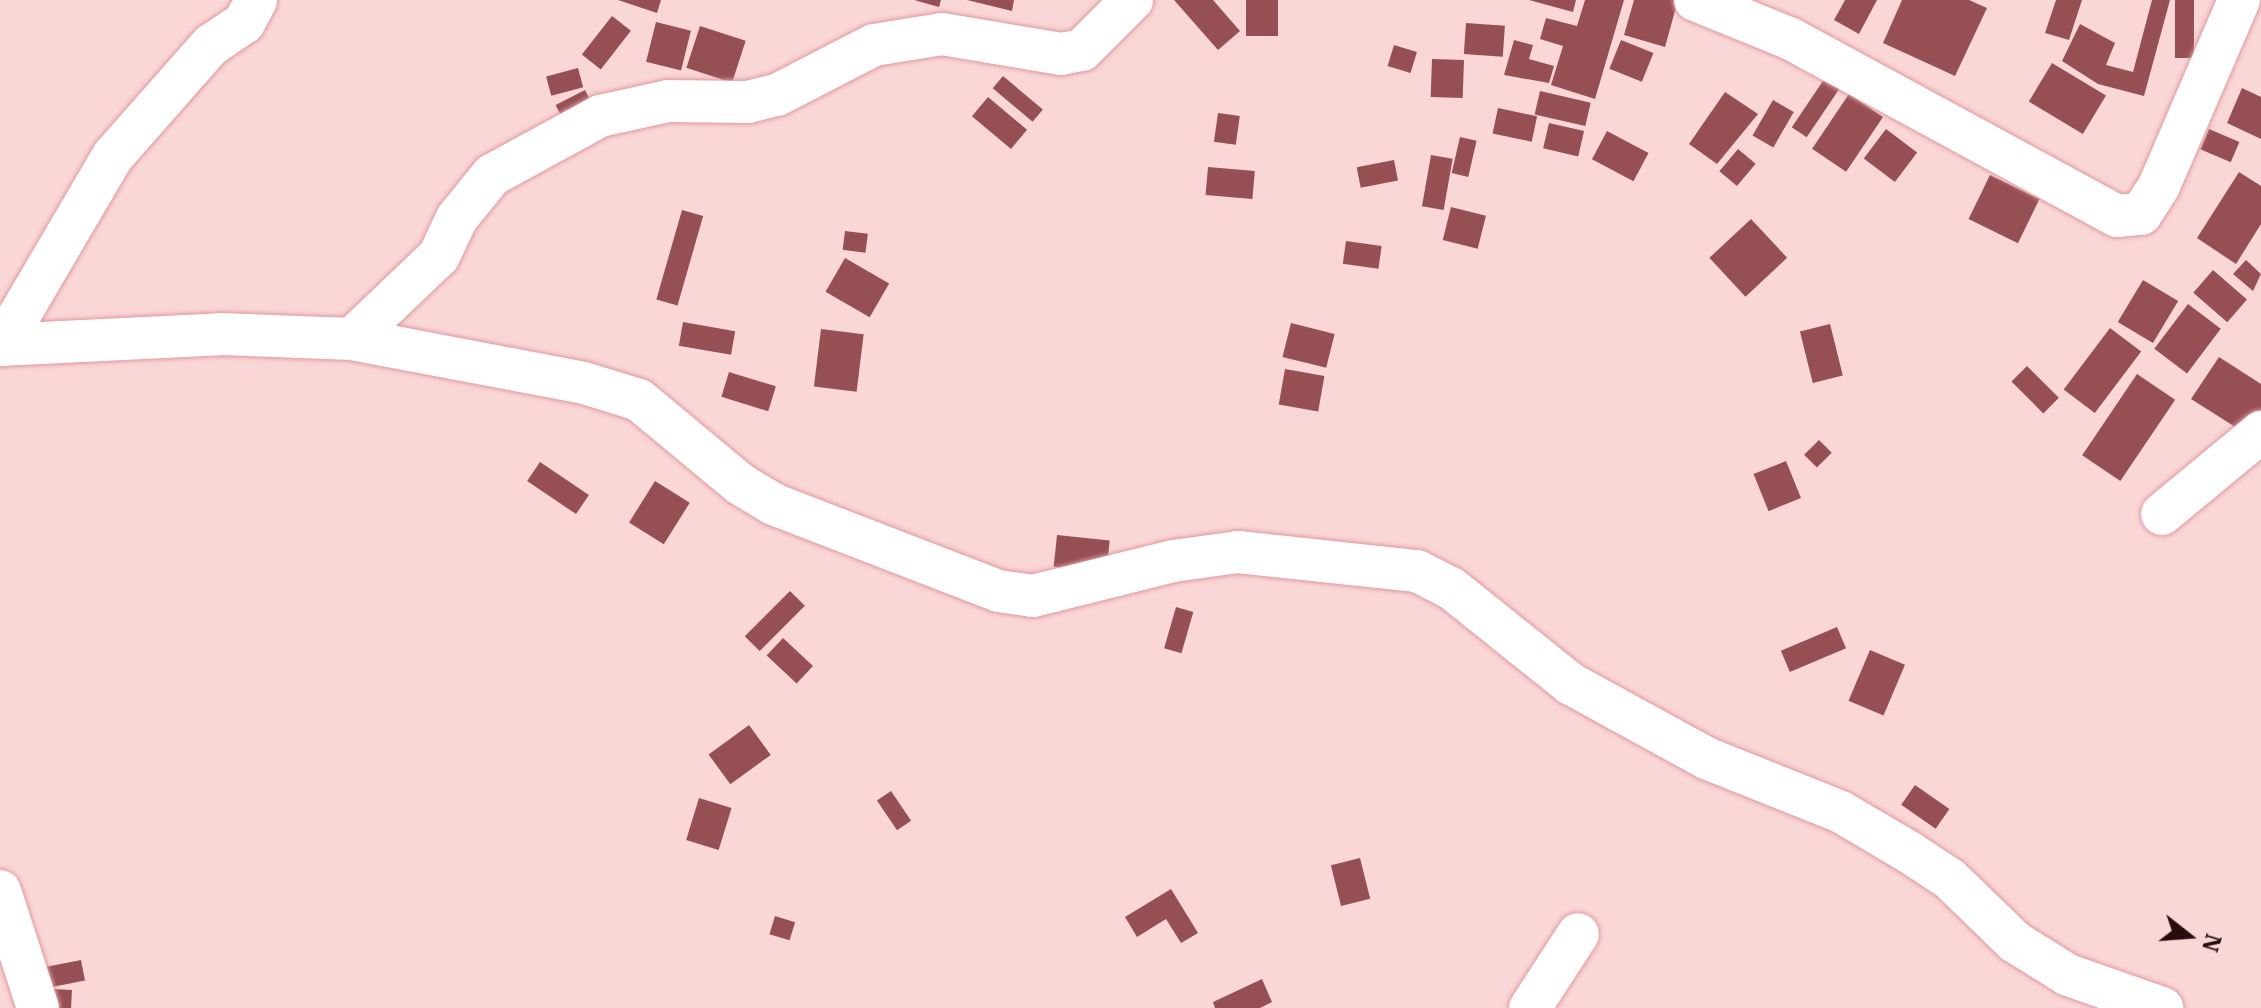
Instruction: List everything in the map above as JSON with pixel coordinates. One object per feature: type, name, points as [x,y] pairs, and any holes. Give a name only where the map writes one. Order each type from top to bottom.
[{"type":"street","points":[[1,345],[113,156],[211,45],[244,23],[256,0]]},
{"type":"street","points":[[352,339],[439,256],[457,218],[492,175],[600,116],[668,101],[748,102],[777,95],[874,45],[942,34],[1061,54],[1082,50],[1132,0]]},
{"type":"street","points":[[1695,0],[1791,39],[2117,216],[2141,214],[2159,186],[2239,0]]},
{"type":"street","points":[[1,345],[221,334],[352,339],[584,383],[639,400],[740,484],[773,504],[998,591],[1033,596],[1173,561],[1238,552],[1417,571],[1451,588],[1571,684],[1706,758],[1841,812],[1950,879],[2015,942],[2068,975],[2162,1008]]},
{"type":"street","points":[[2162,514],[2261,432]]},
{"type":"street","points":[[0,891],[38,1008]]},
{"type":"street","points":[[1530,1008],[1578,934]]},
{"type":"building","points":[[618,0],[661,0],[657,13]]},
{"type":"building","points":[[914,0],[941,0],[939,7]]},
{"type":"building","points":[[967,0],[1014,0],[1012,11]]},
{"type":"building","points":[[1174,0],[1213,0],[1240,31],[1218,50]]},
{"type":"building","points":[[1246,0],[1278,0],[1278,36],[1246,36]]},
{"type":"building","points":[[1529,0],[1576,0],[1573,12]]},
{"type":"building","points":[[1585,0],[1624,0],[1595,99],[1551,85],[1563,46],[1540,39],[1546,18],[1577,26]]},
{"type":"building","points":[[1634,0],[1678,0],[1665,47],[1624,35]]},
{"type":"building","points":[[1845,0],[1877,0],[1859,34],[1834,20]]},
{"type":"building","points":[[1902,0],[1969,0],[1987,8],[1955,76],[1883,43]]},
{"type":"building","points":[[2056,0],[2082,0],[2069,40],[2045,33]]},
{"type":"building","points":[[2152,0],[2170,0],[2144,96],[2098,84],[2062,61],[2080,24],[2115,43],[2106,65],[2133,72]]},
{"type":"building","points":[[2175,0],[2194,0],[2194,58],[2175,58]]},
{"type":"building","points":[[612,16],[631,31],[601,69],[582,55]]},
{"type":"building","points":[[656,22],[691,31],[681,70],[646,62]]},
{"type":"building","points":[[1466,23],[1505,26],[1503,57],[1464,54]]},
{"type":"building","points":[[700,26],[746,41],[732,83],[686,68]]},
{"type":"building","points":[[1514,40],[1533,45],[1529,59],[1554,66],[1549,83],[1504,75]]},
{"type":"building","points":[[1621,40],[1653,53],[1642,82],[1609,69]]},
{"type":"building","points":[[1394,45],[1417,52],[1411,73],[1388,66]]},
{"type":"building","points":[[1432,59],[1464,60],[1463,98],[1431,97]]},
{"type":"building","points":[[2052,63],[2106,95],[2083,134],[2029,102]]},
{"type":"building","points":[[578,68],[583,87],[551,96],[546,77]]},
{"type":"building","points":[[1827,75],[1842,85],[1807,137],[1792,127]]},
{"type":"building","points":[[1003,76],[1043,109],[1033,122],[993,88]]},
{"type":"building","points":[[2242,88],[2261,97],[2261,139],[2227,123]]},
{"type":"building","points":[[585,90],[594,108],[565,123],[556,105]]},
{"type":"building","points":[[1540,91],[1591,103],[1585,126],[1535,114]]},
{"type":"building","points":[[1725,92],[1758,114],[1717,164],[1689,144]]},
{"type":"building","points":[[1849,94],[1883,117],[1846,172],[1812,149]]},
{"type":"building","points":[[988,97],[1027,130],[1011,149],[972,116]]},
{"type":"building","points":[[1773,100],[1794,112],[1773,148],[1752,136]]},
{"type":"building","points":[[1498,108],[1537,116],[1532,142],[1493,133]]},
{"type":"building","points":[[1218,113],[1240,116],[1236,145],[1214,142]]},
{"type":"building","points":[[1549,123],[1584,131],[1578,156],[1543,148]]},
{"type":"building","points":[[1886,129],[1917,152],[1895,182],[1864,159]]},
{"type":"building","points":[[2209,129],[2239,142],[2231,162],[2200,149]]},
{"type":"building","points":[[1607,131],[1648,153],[1633,181],[1592,159]]},
{"type":"building","points":[[1460,137],[1477,141],[1468,177],[1452,173]]},
{"type":"building","points":[[1738,149],[1756,164],[1737,186],[1719,171]]},
{"type":"building","points":[[1431,155],[1453,159],[1444,210],[1422,206]]},
{"type":"building","points":[[1394,160],[1398,181],[1361,188],[1357,167]]},
{"type":"building","points":[[1208,167],[1255,171],[1252,199],[1206,195]]},
{"type":"building","points":[[2239,172],[2261,186],[2261,224],[2236,264],[2197,238]]},
{"type":"building","points":[[1990,175],[2039,199],[2018,243],[1969,219]]},
{"type":"building","points":[[1451,207],[1486,216],[1478,249],[1443,240]]},
{"type":"building","points":[[682,210],[703,216],[678,305],[656,299]]},
{"type":"building","points":[[1751,219],[1787,258],[1745,297],[1709,258]]},
{"type":"building","points":[[845,231],[868,234],[866,253],[843,250]]},
{"type":"building","points":[[1346,241],[1382,246],[1378,269],[1343,264]]},
{"type":"building","points":[[845,258],[889,283],[870,317],[826,292]]},
{"type":"building","points":[[2246,260],[2261,274],[2253,291],[2233,274]]},
{"type":"building","points":[[2213,270],[2247,300],[2227,322],[2193,293]]},
{"type":"building","points":[[2143,280],[2178,301],[2153,343],[2118,322]]},
{"type":"building","points":[[2188,304],[2221,329],[2187,373],[2154,349]]},
{"type":"building","points":[[683,322],[735,331],[731,355],[679,346]]},
{"type":"building","points":[[1291,323],[1335,334],[1326,368],[1283,357]]},
{"type":"building","points":[[1830,324],[1843,375],[1813,383],[1800,331]]},
{"type":"building","points":[[2110,328],[2141,351],[2095,413],[2064,389]]},
{"type":"building","points":[[821,329],[864,334],[857,392],[814,387]]},
{"type":"building","points":[[2219,357],[2261,384],[2261,425],[2248,435],[2191,399]]},
{"type":"building","points":[[2027,366],[2059,398],[2043,413],[2011,382]]},
{"type":"building","points":[[1285,369],[1324,376],[1318,411],[1279,404]]},
{"type":"building","points":[[729,372],[776,386],[768,411],[721,397]]},
{"type":"building","points":[[2137,374],[2175,400],[2120,481],[2082,455]]},
{"type":"building","points":[[1819,440],[1832,453],[1817,468],[1804,455]]},
{"type":"building","points":[[1786,461],[1801,498],[1769,511],[1754,474]]},
{"type":"building","points":[[540,462],[589,495],[576,514],[527,481]]},
{"type":"building","points":[[655,481],[690,503],[664,544],[629,523]]},
{"type":"building","points":[[1057,535],[1110,541],[1106,572],[1054,567]]},
{"type":"building","points":[[790,591],[805,606],[760,651],[745,636]]},
{"type":"building","points":[[1176,607],[1193,612],[1181,653],[1164,648]]},
{"type":"building","points":[[1837,627],[1846,648],[1790,672],[1781,651]]},
{"type":"building","points":[[783,638],[813,666],[797,684],[767,656]]},
{"type":"building","points":[[1870,650],[1905,665],[1883,715],[1849,701]]},
{"type":"building","points":[[749,725],[771,755],[730,784],[709,754]]},
{"type":"building","points":[[1915,785],[1949,809],[1936,829],[1901,805]]},
{"type":"building","points":[[891,791],[911,821],[897,830],[877,801]]},
{"type":"building","points":[[699,798],[732,808],[719,850],[686,840]]},
{"type":"building","points":[[1360,858],[1370,899],[1341,906],[1331,865]]},
{"type":"building","points":[[1171,889],[1198,933],[1181,943],[1166,919],[1137,937],[1125,917]]},
{"type":"building","points":[[775,916],[795,922],[790,940],[769,934]]},
{"type":"building","points":[[81,960],[85,981],[46,988],[42,968]]},
{"type":"building","points":[[1262,979],[1272,1002],[1260,1008],[1215,1008],[1213,1002]]},
{"type":"building","points":[[52,989],[72,990],[71,1008],[51,1008]]}]
